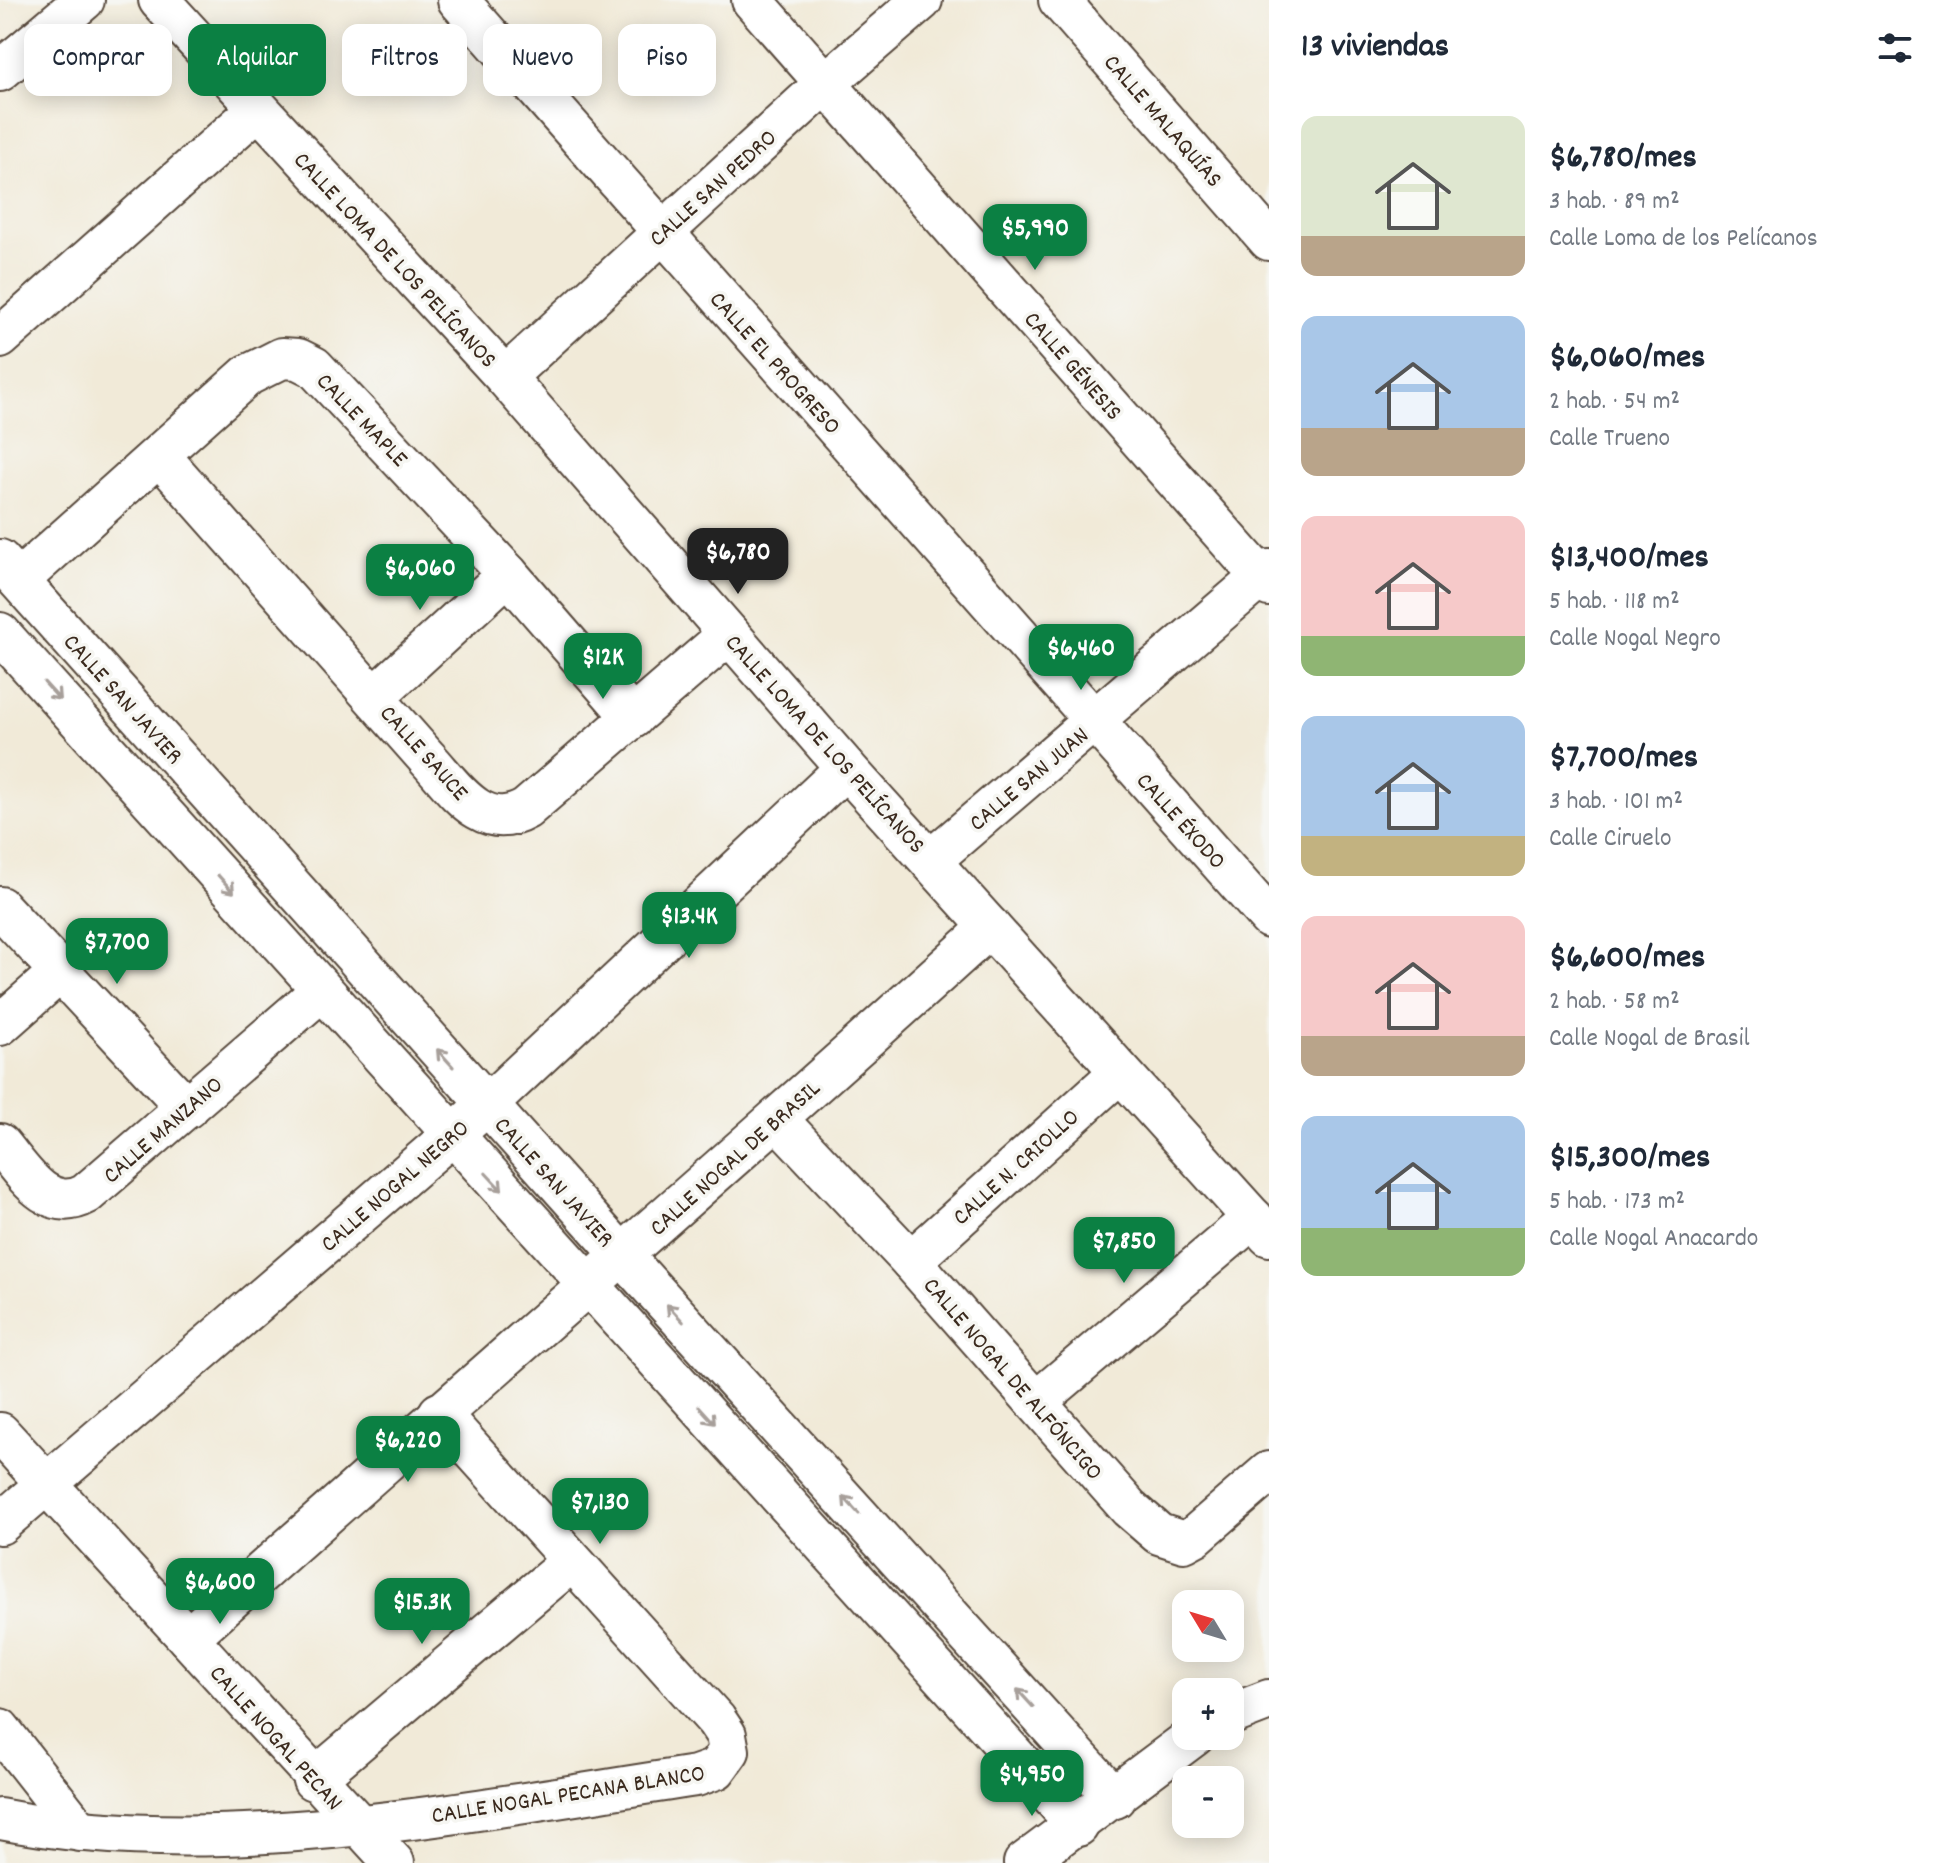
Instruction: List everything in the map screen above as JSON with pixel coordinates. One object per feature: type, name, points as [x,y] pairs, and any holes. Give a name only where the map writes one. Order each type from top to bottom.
[{"type":"street","points":[[0,71],[84,0]]},
{"type":"street","name":"CALLE LOMA DE LOS PELÍCANOS","points":[[159,0],[505,377],[846,768],[1261,1227]]},
{"type":"street","name":"CALLE EL PROGRESO","points":[[458,0],[1095,722]]},
{"type":"street","name":"CALLE GÉNESIS","points":[[752,0],[1266,578]]},
{"type":"street","name":"CALLE SAN PEDRO","points":[[505,377],[826,83],[922,0]]},
{"type":"street","name":"CALLE MALAQUÍAS","points":[[1059,0],[1269,240]]},
{"type":"street","points":[[0,338],[258,109]]},
{"type":"street","name":"CALLE MAPLE","points":[[9,570],[159,455],[265,364],[282,358],[298,359],[337,389],[508,574],[633,718]]},
{"type":"street","name":"CALLE SAUCE","points":[[159,455],[462,795],[496,819],[511,818],[526,809],[729,634]]},
{"type":"street","name":"CALLE SAN JAVIER","points":[[9,570],[487,1105],[1115,1798]]},
{"type":"street","points":[[375,696],[508,574]]},
{"type":"street","name":"CALLE SAN JUAN","points":[[931,860],[1266,578]]},
{"type":"street","name":"CALLE SAN JAVIER","points":[[0,633],[1078,1826]]},
{"type":"street","name":"CALLE ÉXODO","points":[[1095,722],[1269,918]]},
{"type":"street","name":"CALLE NOGAL NEGRO","points":[[0,1524],[487,1105],[846,768]]},
{"type":"street","points":[[0,907],[187,1108]]},
{"type":"street","name":"CALLE NOGAL DE BRASIL","points":[[188,1638],[439,1413],[590,1286],[778,1120],[990,927]]},
{"type":"street","points":[[0,1025],[60,972]]},
{"type":"street","name":"CALLE MANZANO","points":[[0,1144],[43,1193],[57,1201],[72,1202],[86,1194],[322,990]]},
{"type":"street","name":"CALLE N. CRIOLLO","points":[[911,1261],[1120,1072]]},
{"type":"street","name":"CALLE NOGAL DE ALFÓNCIGO","points":[[778,1120],[911,1261],[1147,1526],[1174,1542],[1184,1542],[1269,1472]]},
{"type":"street","points":[[1036,1402],[1261,1227]]},
{"type":"street","name":"CALLE NOGAL PECANA BLANCO","points":[[0,1819],[80,1831],[171,1838],[257,1836],[357,1826],[696,1776],[716,1769],[729,1751],[726,1735],[716,1720],[439,1413]]},
{"type":"street","name":"CALLE NOGAL PECAN","points":[[0,1433],[313,1780],[394,1863]]},
{"type":"street","points":[[313,1780],[571,1562]]},
{"type":"street","points":[[1244,1710],[1269,1700]]},
{"type":"street","points":[[0,1729],[80,1831]]},
{"type":"street","points":[[1024,1863],[1078,1826],[1176,1750]]}]
